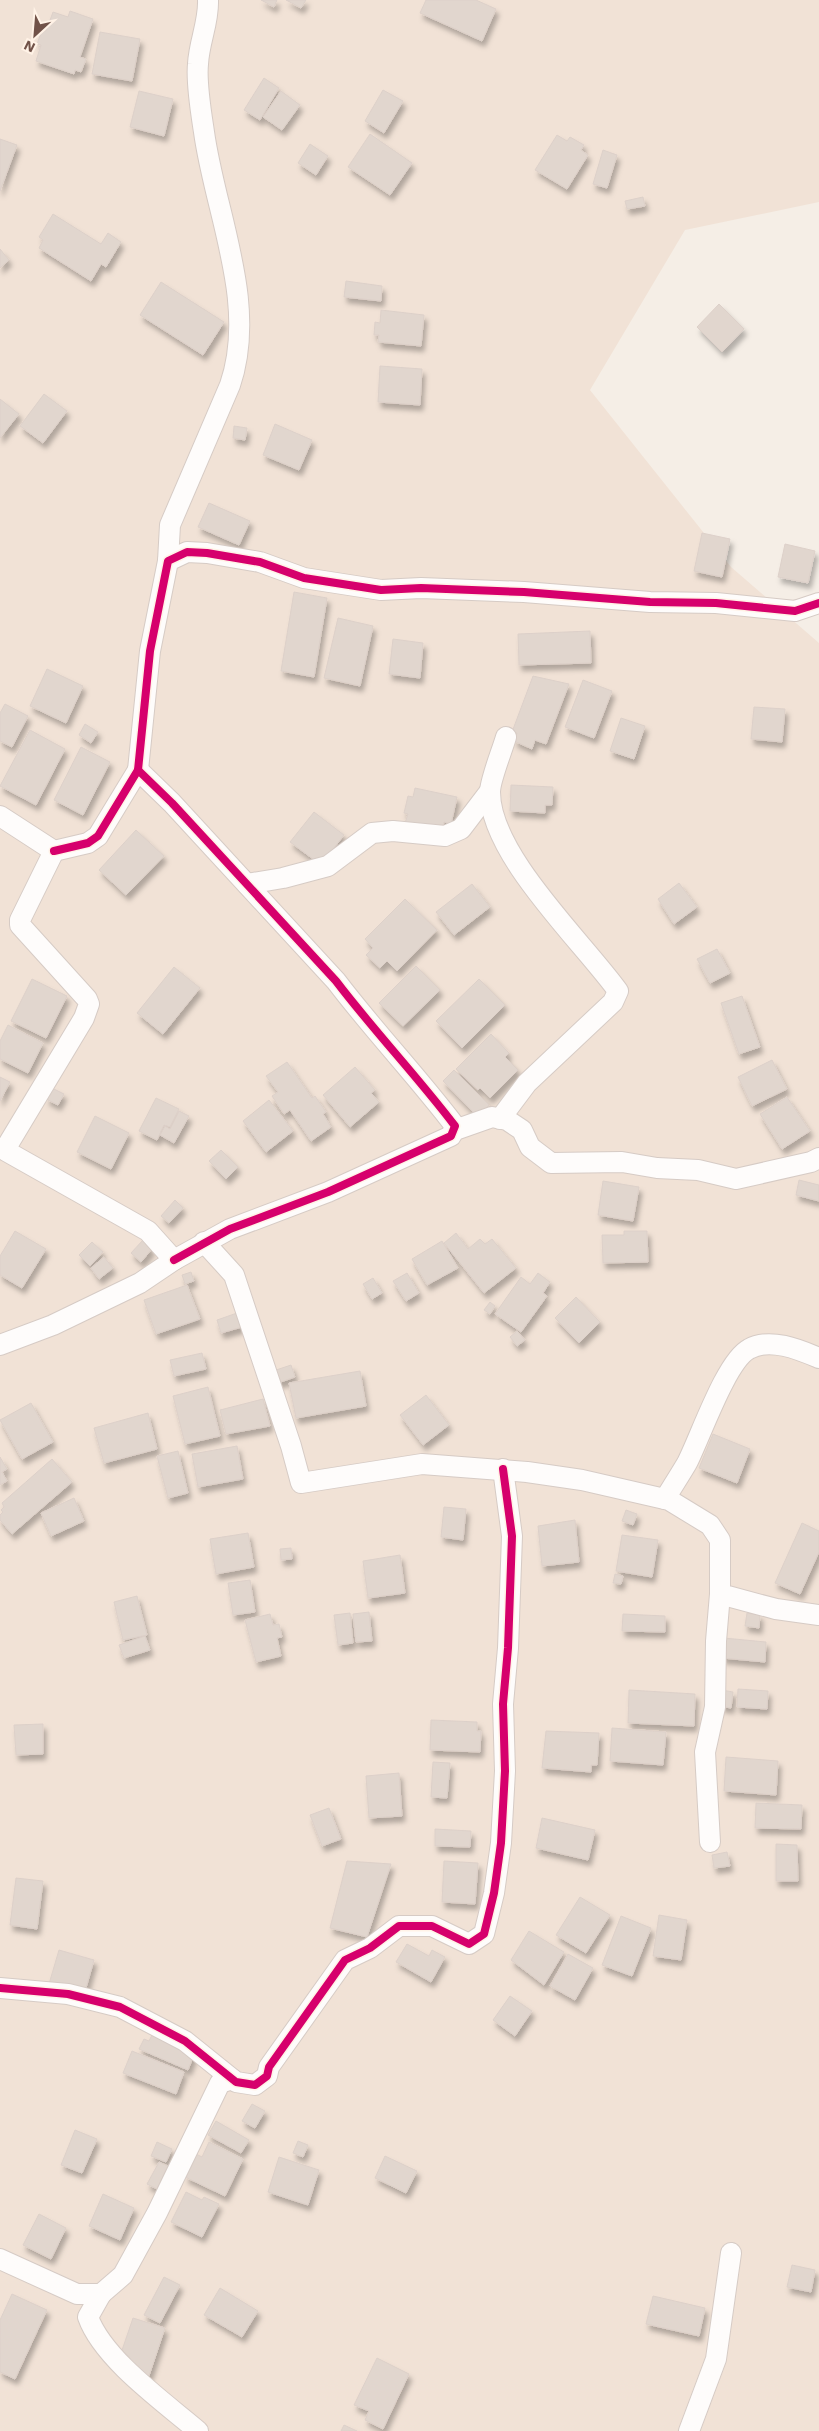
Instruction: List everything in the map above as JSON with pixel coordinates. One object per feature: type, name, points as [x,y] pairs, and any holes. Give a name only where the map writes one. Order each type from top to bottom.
[{"type":"street","points":[[0,816],[54,851],[88,842],[98,836],[138,770],[150,651],[168,561],[170,525],[230,385],[237,364],[240,337],[228,236],[209,164],[204,131],[198,64],[208,0]]},
{"type":"street","points":[[168,561],[187,552],[207,553],[260,562],[304,578],[381,590],[421,588],[524,592],[650,602],[716,603],[795,611],[819,603]]},
{"type":"street","points":[[247,884],[283,878],[328,866],[372,832],[393,831],[445,836],[461,829],[490,792],[506,737]]},
{"type":"street","points":[[138,770],[172,803],[336,981],[360,1012],[421,1082],[455,1130]]},
{"type":"street","points":[[490,792],[497,823],[519,867],[600,966],[618,992],[613,1002],[527,1083],[500,1119]]},
{"type":"street","points":[[54,851],[20,920],[20,925],[87,999],[89,1004],[84,1018],[3,1148],[8,1153],[148,1231],[174,1260]]},
{"type":"street","points":[[0,1345],[53,1325],[140,1282],[204,1242],[230,1229],[328,1192],[450,1136],[455,1130],[492,1117],[507,1120],[522,1130],[530,1147],[550,1164],[622,1162],[657,1168],[698,1170],[736,1179],[819,1158]]},
{"type":"street","points":[[204,1242],[234,1276],[292,1446],[300,1483],[422,1464],[503,1469],[582,1480],[665,1499],[710,1525],[720,1540],[720,1594],[716,1641],[715,1707],[705,1752],[710,1842]]},
{"type":"street","points":[[665,1499],[686,1463],[734,1364],[748,1349],[768,1344],[799,1349],[819,1358]]},
{"type":"street","points":[[0,1988],[68,1994],[120,2007],[185,2041],[236,2082],[255,2085],[267,2076],[269,2067],[345,1960],[370,1948],[399,1926],[432,1926],[469,1944],[484,1934],[495,1884],[505,1772],[503,1704],[508,1648],[512,1536],[503,1469]]},
{"type":"street","points":[[720,1594],[776,1608],[819,1615]]},
{"type":"street","points":[[198,2431],[144,2386],[111,2353],[93,2330],[88,2317],[101,2294],[123,2275],[157,2212],[220,2083],[232,2079]]},
{"type":"street","points":[[689,2431],[716,2359],[730,2253]]},
{"type":"street","points":[[0,2259],[77,2294],[101,2294]]},
{"type":"shaded area","points":[[0,0],[819,0],[819,202],[685,230],[590,390],[731,567],[819,643],[819,2431],[0,2431]]},
{"type":"building","points":[[261,0],[277,0],[274,7]]},
{"type":"building","points":[[286,0],[306,0],[301,8]]},
{"type":"building","points":[[426,0],[476,0],[496,9],[482,41],[420,13]]},
{"type":"building","points":[[70,11],[93,19],[80,57],[86,59],[81,72],[75,70],[74,74],[36,61],[41,45],[37,44],[42,30],[46,31],[53,12],[68,17]]},
{"type":"building","points":[[100,32],[140,39],[132,81],[92,74]]},
{"type":"building","points":[[264,78],[279,88],[260,120],[244,110]]},
{"type":"building","points":[[383,90],[403,101],[384,133],[365,121]]},
{"type":"building","points":[[139,91],[173,99],[164,136],[130,127]]},
{"type":"building","points":[[281,91],[300,105],[282,130],[263,117]]},
{"type":"building","points":[[370,134],[412,163],[390,195],[348,167]]},
{"type":"building","points":[[557,135],[567,141],[570,137],[584,145],[581,150],[588,155],[567,189],[535,170]]},
{"type":"building","points":[[0,139],[17,145],[0,191]]},
{"type":"building","points":[[310,144],[328,156],[316,175],[298,163]]},
{"type":"building","points":[[603,150],[617,155],[607,188],[593,184]]},
{"type":"building","points":[[643,197],[645,206],[627,209],[625,201]]},
{"type":"building","points":[[53,214],[101,244],[108,233],[121,242],[106,267],[101,264],[91,281],[39,248],[43,240],[39,237]]},
{"type":"building","points":[[0,249],[9,260],[0,268]]},
{"type":"building","points":[[346,281],[382,286],[381,301],[344,297]]},
{"type":"building","points":[[161,282],[224,322],[203,355],[140,315]]},
{"type":"building","points":[[719,304],[744,329],[722,352],[697,327]]},
{"type":"building","points":[[381,310],[424,315],[421,346],[378,342],[379,335],[374,335],[375,322],[380,323]]},
{"type":"building","points":[[380,366],[422,369],[420,405],[378,402]]},
{"type":"building","points":[[44,394],[67,411],[43,443],[20,426]]},
{"type":"building","points":[[0,399],[19,414],[0,438]]},
{"type":"building","points":[[275,424],[312,440],[299,470],[263,455]]},
{"type":"building","points":[[234,426],[247,428],[245,440],[233,438]]},
{"type":"building","points":[[209,503],[250,521],[239,545],[198,527]]},
{"type":"building","points":[[702,533],[730,539],[722,577],[694,571]]},
{"type":"building","points":[[785,544],[815,551],[808,583],[778,577]]},
{"type":"building","points":[[294,592],[327,598],[314,677],[281,671]]},
{"type":"building","points":[[338,618],[373,626],[360,686],[324,678]]},
{"type":"building","points":[[590,631],[591,663],[519,665],[518,634]]},
{"type":"building","points":[[393,639],[423,643],[420,678],[389,674]]},
{"type":"building","points":[[47,669],[83,686],[66,723],[30,706]]},
{"type":"building","points":[[533,676],[569,684],[546,744],[535,740],[532,749],[514,741],[517,733],[512,732]]},
{"type":"building","points":[[583,680],[612,691],[594,738],[565,727]]},
{"type":"building","points":[[5,704],[28,716],[12,747],[0,741],[0,713]]},
{"type":"building","points":[[754,707],[785,709],[782,742],[751,739]]},
{"type":"building","points":[[621,718],[645,726],[634,759],[610,751]]},
{"type":"building","points":[[85,724],[98,732],[91,743],[79,735]]},
{"type":"building","points":[[30,730],[65,749],[36,805],[0,786]]},
{"type":"building","points":[[81,747],[110,762],[83,815],[54,800]]},
{"type":"building","points":[[511,785],[553,787],[552,805],[545,805],[545,813],[510,811]]},
{"type":"building","points":[[415,788],[457,797],[451,824],[444,822],[442,831],[405,823],[408,814],[404,813],[408,796],[413,797]]},
{"type":"building","points":[[314,812],[344,835],[321,865],[290,842]]},
{"type":"building","points":[[136,830],[164,856],[126,895],[99,870]]},
{"type":"building","points":[[679,883],[697,907],[674,924],[658,899]]},
{"type":"building","points":[[472,884],[490,907],[454,935],[436,912]]},
{"type":"building","points":[[405,899],[437,930],[397,971],[387,961],[380,968],[366,955],[373,948],[365,939]]},
{"type":"building","points":[[717,949],[730,973],[710,983],[697,959]]},
{"type":"building","points":[[416,966],[440,990],[403,1026],[379,1003]]},
{"type":"building","points":[[174,967],[200,988],[163,1034],[137,1013]]},
{"type":"building","points":[[32,979],[67,996],[46,1038],[11,1021]]},
{"type":"building","points":[[479,979],[505,1005],[462,1048],[436,1021]]},
{"type":"building","points":[[742,996],[760,1047],[739,1054],[721,1003]]},
{"type":"building","points":[[8,1025],[43,1043],[28,1073],[0,1059],[0,1041]]},
{"type":"building","points":[[491,1034],[509,1053],[505,1057],[518,1070],[490,1098],[480,1088],[478,1090],[456,1069]]},
{"type":"building","points":[[772,1060],[787,1089],[752,1106],[738,1077]]},
{"type":"building","points":[[287,1062],[312,1098],[315,1096],[326,1112],[323,1114],[331,1127],[311,1141],[290,1110],[284,1114],[272,1096],[278,1092],[266,1076]]},
{"type":"building","points":[[355,1067],[375,1090],[371,1093],[379,1102],[350,1127],[323,1095]]},
{"type":"building","points":[[454,1070],[489,1105],[478,1117],[443,1081]]},
{"type":"building","points":[[0,1077],[10,1082],[0,1101]]},
{"type":"building","points":[[52,1088],[64,1094],[58,1105],[46,1099]]},
{"type":"building","points":[[787,1097],[810,1131],[782,1149],[760,1114]]},
{"type":"building","points":[[156,1098],[179,1109],[170,1127],[164,1125],[157,1140],[139,1131]]},
{"type":"building","points":[[269,1100],[293,1131],[266,1152],[243,1121]]},
{"type":"building","points":[[179,1111],[189,1116],[174,1143],[160,1135],[165,1126],[170,1129]]},
{"type":"building","points":[[95,1116],[129,1133],[111,1169],[77,1152]]},
{"type":"building","points":[[221,1150],[238,1167],[226,1179],[209,1161]]},
{"type":"building","points":[[799,1180],[819,1185],[819,1201],[796,1195]]},
{"type":"building","points":[[603,1181],[639,1187],[633,1221],[598,1215]]},
{"type":"building","points":[[175,1200],[183,1208],[169,1223],[161,1216]]},
{"type":"building","points":[[15,1231],[46,1249],[22,1288],[0,1275],[0,1256]]},
{"type":"building","points":[[624,1231],[647,1231],[648,1262],[603,1263],[602,1235],[624,1235]]},
{"type":"building","points":[[456,1233],[468,1249],[480,1239],[485,1244],[492,1239],[516,1268],[484,1293],[444,1243]]},
{"type":"building","points":[[143,1240],[152,1249],[141,1262],[131,1253]]},
{"type":"building","points":[[442,1241],[458,1268],[427,1285],[412,1259]]},
{"type":"building","points":[[92,1242],[103,1252],[90,1266],[79,1255]]},
{"type":"building","points":[[104,1257],[113,1268],[99,1279],[91,1268]]},
{"type":"building","points":[[191,1272],[194,1281],[185,1284],[182,1275]]},
{"type":"building","points":[[407,1273],[419,1293],[406,1301],[393,1281]]},
{"type":"building","points":[[538,1273],[550,1282],[543,1293],[547,1296],[521,1332],[495,1314],[521,1277],[530,1284]]},
{"type":"building","points":[[373,1278],[382,1293],[372,1299],[363,1284]]},
{"type":"building","points":[[187,1285],[200,1319],[156,1334],[144,1300]]},
{"type":"building","points":[[576,1297],[600,1322],[579,1343],[555,1318]]},
{"type":"building","points":[[490,1302],[495,1306],[490,1314],[484,1310]]},
{"type":"building","points":[[237,1313],[242,1327],[221,1333],[217,1320]]},
{"type":"building","points":[[517,1331],[525,1340],[517,1346],[510,1337]]},
{"type":"building","points":[[202,1353],[206,1369],[174,1376],[170,1360]]},
{"type":"building","points":[[291,1365],[295,1377],[278,1383],[273,1371]]},
{"type":"building","points":[[360,1371],[366,1406],[296,1418],[289,1383]]},
{"type":"building","points":[[208,1387],[220,1436],[185,1444],[173,1396]]},
{"type":"building","points":[[426,1395],[449,1425],[423,1445],[400,1415]]},
{"type":"building","points":[[263,1399],[270,1426],[226,1434],[220,1410]]},
{"type":"building","points":[[31,1403],[53,1442],[22,1459],[0,1420]]},
{"type":"building","points":[[148,1413],[157,1449],[104,1463],[94,1428]]},
{"type":"building","points":[[713,1434],[750,1449],[737,1483],[699,1468]]},
{"type":"building","points":[[237,1446],[243,1479],[198,1487],[192,1454]]},
{"type":"building","points":[[178,1451],[188,1493],[168,1498],[157,1456]]},
{"type":"building","points":[[0,1457],[7,1469],[2,1472],[7,1481],[0,1485]]},
{"type":"building","points":[[52,1459],[72,1482],[12,1534],[0,1520],[0,1515],[3,1512],[1,1510],[4,1507],[2,1503]]},
{"type":"building","points":[[74,1498],[84,1521],[51,1536],[41,1513]]},
{"type":"building","points":[[444,1507],[466,1509],[463,1540],[441,1537]]},
{"type":"building","points":[[626,1510],[637,1514],[633,1525],[622,1521]]},
{"type":"building","points":[[575,1520],[579,1562],[542,1566],[538,1526]]},
{"type":"building","points":[[802,1523],[819,1531],[819,1552],[800,1594],[775,1583]]},
{"type":"building","points":[[248,1533],[254,1567],[216,1574],[210,1539]]},
{"type":"building","points":[[622,1535],[658,1540],[652,1577],[616,1571]]},
{"type":"building","points":[[291,1548],[292,1559],[281,1560],[280,1549]]},
{"type":"building","points":[[400,1555],[405,1593],[368,1598],[363,1561]]},
{"type":"building","points":[[615,1574],[623,1576],[621,1584],[613,1583]]},
{"type":"building","points":[[250,1580],[255,1612],[233,1615],[228,1583]]},
{"type":"building","points":[[137,1596],[147,1635],[123,1640],[114,1602]]},
{"type":"building","points":[[369,1612],[372,1641],[356,1642],[353,1614]]},
{"type":"building","points":[[350,1613],[353,1643],[338,1645],[334,1615]]},
{"type":"building","points":[[747,1613],[760,1615],[759,1628],[745,1626]]},
{"type":"building","points":[[270,1614],[273,1625],[279,1624],[282,1637],[277,1638],[281,1656],[256,1662],[245,1620]]},
{"type":"building","points":[[623,1614],[665,1616],[665,1632],[622,1631]]},
{"type":"building","points":[[145,1636],[150,1650],[124,1658],[119,1645]]},
{"type":"building","points":[[724,1638],[766,1642],[765,1662],[722,1658]]},
{"type":"building","points":[[738,1689],[768,1691],[767,1709],[737,1707]]},
{"type":"building","points":[[629,1690],[695,1694],[694,1726],[628,1723]]},
{"type":"building","points":[[722,1690],[733,1692],[731,1708],[720,1706]]},
{"type":"building","points":[[431,1720],[477,1722],[477,1731],[481,1731],[480,1752],[430,1750]]},
{"type":"building","points":[[43,1724],[43,1754],[16,1755],[14,1725]]},
{"type":"building","points":[[612,1728],[666,1732],[663,1765],[610,1761]]},
{"type":"building","points":[[546,1731],[599,1733],[597,1765],[591,1765],[591,1772],[542,1768]]},
{"type":"building","points":[[726,1757],[778,1761],[776,1795],[724,1791]]},
{"type":"building","points":[[433,1762],[450,1763],[447,1798],[431,1797]]},
{"type":"building","points":[[399,1773],[402,1816],[369,1818],[366,1776]]},
{"type":"building","points":[[756,1803],[802,1805],[801,1829],[755,1828]]},
{"type":"building","points":[[329,1808],[341,1839],[322,1846],[310,1815]]},
{"type":"building","points":[[542,1818],[595,1830],[588,1860],[536,1848]]},
{"type":"building","points":[[435,1829],[471,1831],[470,1847],[435,1846]]},
{"type":"building","points":[[776,1844],[797,1845],[798,1881],[776,1881]]},
{"type":"building","points":[[727,1852],[730,1866],[714,1868],[712,1855]]},
{"type":"building","points":[[347,1861],[391,1864],[367,1937],[330,1928]]},
{"type":"building","points":[[444,1861],[478,1863],[475,1904],[442,1902]]},
{"type":"building","points":[[16,1878],[43,1881],[37,1929],[10,1925]]},
{"type":"building","points":[[580,1897],[610,1915],[586,1953],[556,1935]]},
{"type":"building","points":[[659,1915],[687,1920],[681,1960],[653,1956]]},
{"type":"building","points":[[621,1916],[651,1928],[632,1976],[602,1965]]},
{"type":"building","points":[[529,1931],[564,1952],[544,1985],[511,1960]]},
{"type":"building","points":[[407,1944],[429,1956],[432,1950],[445,1957],[431,1982],[396,1962]]},
{"type":"building","points":[[59,1950],[94,1960],[84,1995],[49,1984]]},
{"type":"building","points":[[568,1954],[593,1968],[575,2000],[550,1986]]},
{"type":"building","points":[[510,1996],[532,2011],[515,2036],[493,2020]]},
{"type":"building","points":[[154,2031],[196,2050],[188,2070],[139,2049],[144,2039],[149,2041]]},
{"type":"building","points":[[132,2051],[184,2072],[176,2094],[123,2073]]},
{"type":"building","points":[[252,2104],[265,2111],[255,2128],[242,2121]]},
{"type":"building","points":[[216,2121],[249,2140],[241,2153],[208,2135]]},
{"type":"building","points":[[75,2130],[97,2139],[82,2173],[61,2165]]},
{"type":"building","points":[[298,2141],[308,2145],[303,2157],[293,2153]]},
{"type":"building","points":[[157,2142],[172,2149],[166,2162],[151,2156]]},
{"type":"building","points":[[209,2142],[243,2159],[225,2196],[185,2177],[196,2154],[202,2157]]},
{"type":"building","points":[[385,2156],[417,2171],[406,2193],[375,2178]]},
{"type":"building","points":[[279,2157],[319,2170],[308,2205],[268,2192]]},
{"type":"building","points":[[159,2162],[168,2166],[157,2189],[147,2184]]},
{"type":"building","points":[[186,2192],[202,2200],[204,2197],[219,2204],[202,2237],[171,2222]]},
{"type":"building","points":[[103,2194],[134,2208],[120,2240],[89,2226]]},
{"type":"building","points":[[39,2214],[66,2228],[51,2259],[23,2245]]},
{"type":"building","points":[[792,2265],[815,2270],[811,2292],[787,2287]]},
{"type":"building","points":[[164,2277],[180,2285],[160,2323],[144,2315]]},
{"type":"building","points":[[220,2288],[258,2311],[242,2337],[204,2315]]},
{"type":"building","points":[[12,2294],[47,2310],[15,2379],[0,2372],[0,2320]]},
{"type":"building","points":[[653,2296],[705,2308],[699,2336],[646,2324]]},
{"type":"building","points":[[133,2318],[165,2328],[149,2376],[133,2371],[120,2356]]},
{"type":"building","points":[[377,2358],[409,2374],[383,2429],[365,2420],[369,2411],[354,2405]]},
{"type":"building","points":[[344,2425],[357,2431],[341,2431]]},
{"type":"cycle path","points":[[138,770],[150,651],[168,561],[187,552],[207,553],[260,562],[304,578],[381,590],[421,588],[524,592],[650,602],[716,603],[795,611],[819,603]]},
{"type":"cycle path","points":[[54,851],[88,843],[98,836],[138,770],[172,803],[336,981],[455,1126],[451,1136],[328,1192],[230,1229],[174,1260]]},
{"type":"cycle path","points":[[0,1988],[68,1994],[120,2007],[185,2041],[236,2082],[255,2085],[267,2076],[269,2067],[345,1960],[370,1948],[399,1926],[432,1926],[469,1944],[484,1934],[494,1893],[501,1843],[505,1771],[503,1704],[508,1648],[512,1536],[503,1469]]}]
